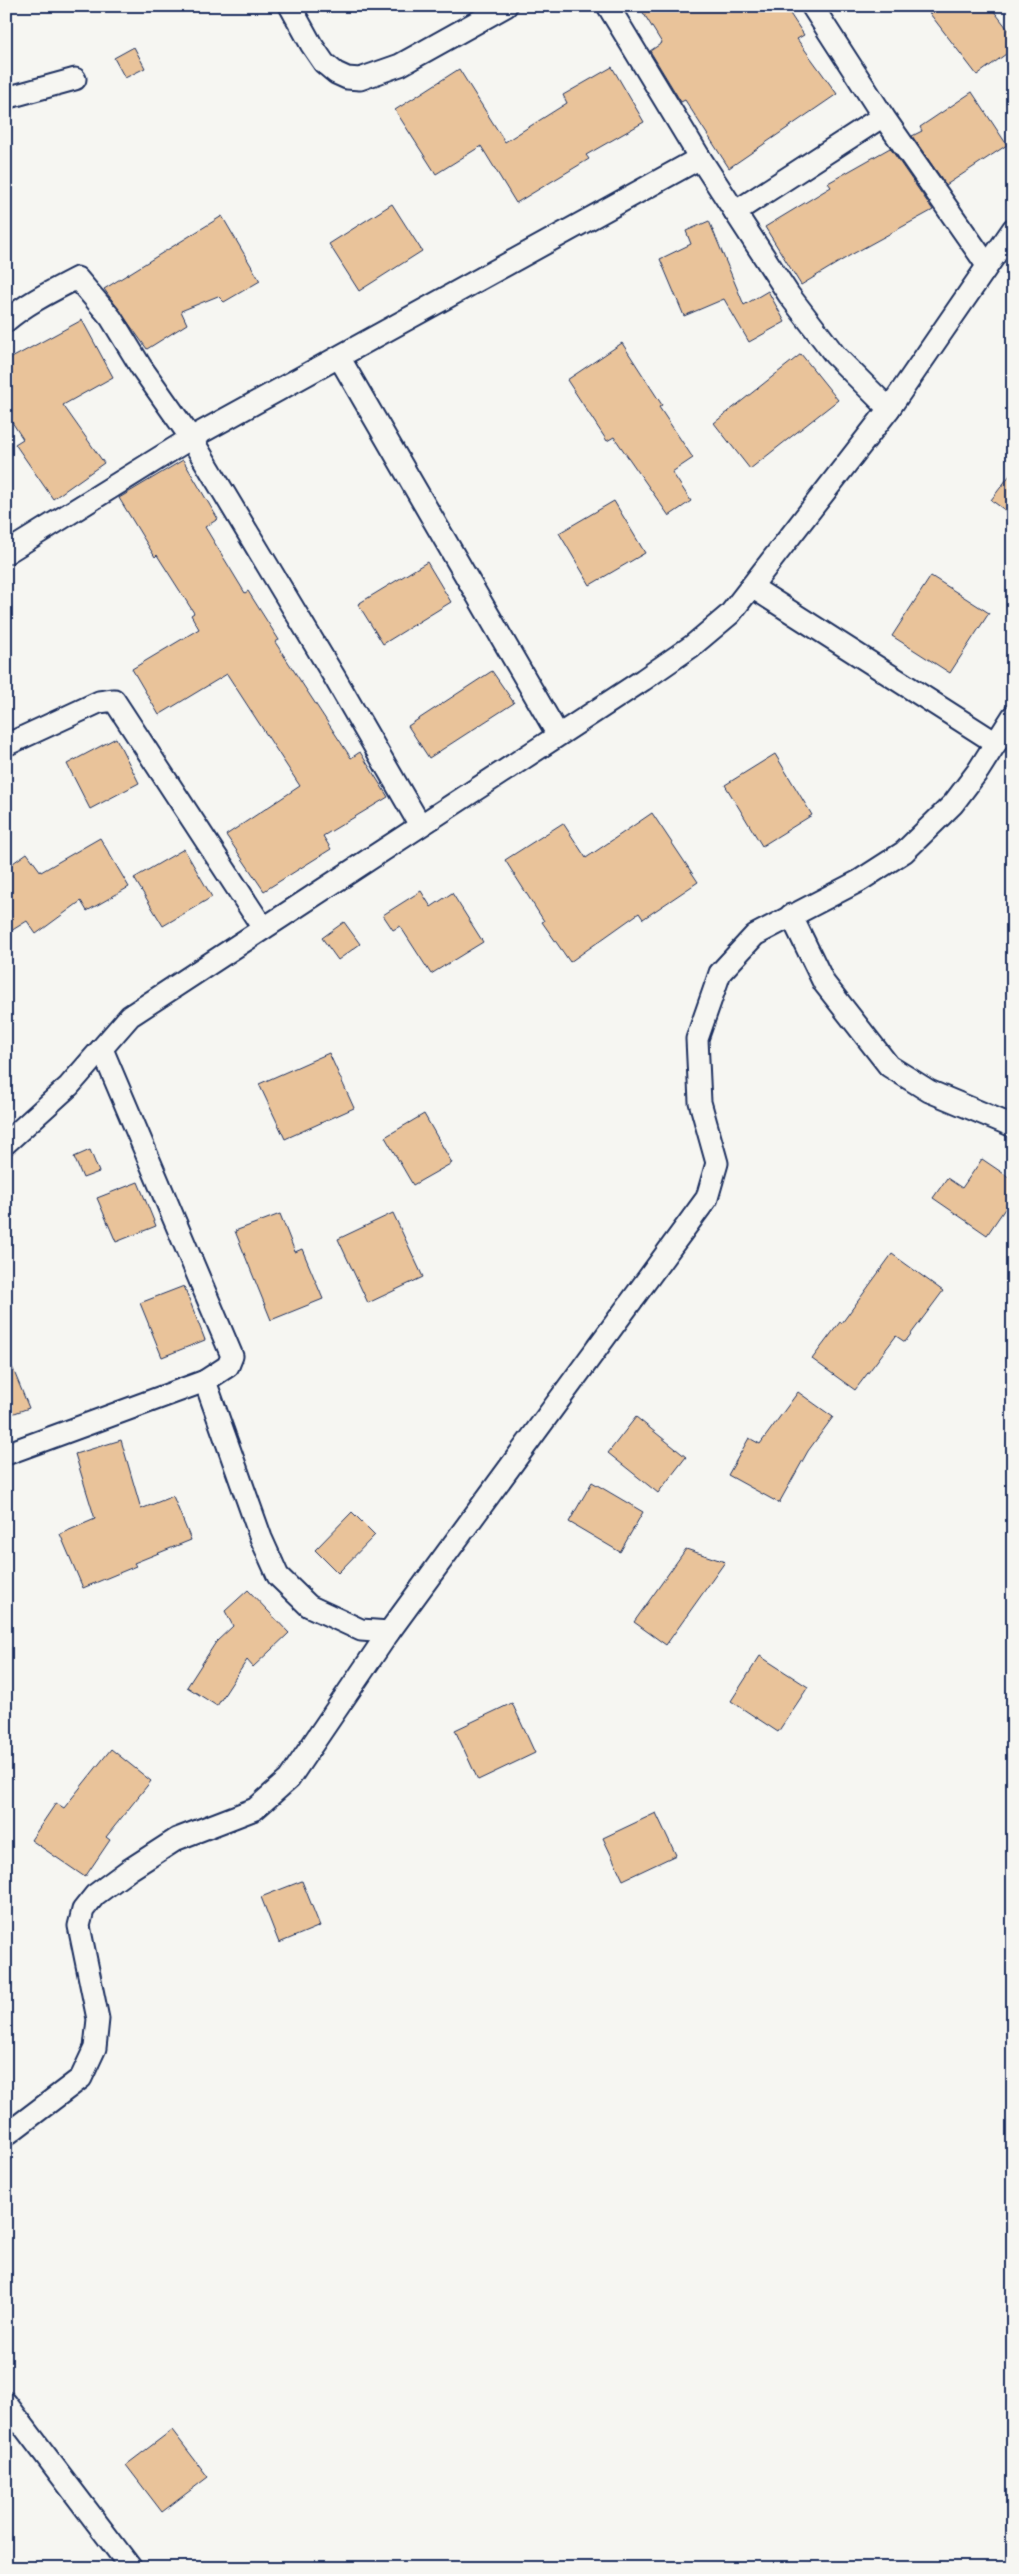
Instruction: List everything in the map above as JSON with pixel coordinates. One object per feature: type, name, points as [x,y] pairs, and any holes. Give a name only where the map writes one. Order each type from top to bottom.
[{"type":"street","points":[[290,6],[310,44],[324,63],[336,73],[347,78],[360,79],[400,65],[506,6]]},
{"type":"street","points":[[608,6],[700,158],[811,326],[835,355],[890,409]]},
{"type":"street","points":[[812,6],[883,116],[986,265]]},
{"type":"street","points":[[6,98],[75,79]]},
{"type":"street","points":[[735,212],[883,116]]},
{"type":"street","points":[[6,553],[191,438],[700,158]]},
{"type":"street","points":[[6,1143],[63,1091],[130,1016],[692,646],[730,614],[890,409],[986,265],[1013,229]]},
{"type":"street","points":[[6,321],[33,302],[77,278],[111,318],[141,367],[191,438],[335,678],[420,826]]},
{"type":"street","points":[[339,357],[558,735]]},
{"type":"street","points":[[752,587],[996,743]]},
{"type":"street","points":[[6,745],[100,702],[114,700],[263,928]]},
{"type":"street","points":[[6,2135],[82,2078],[95,2048],[98,2019],[79,1926],[83,1910],[95,1895],[177,1839],[255,1808],[289,1779],[389,1632],[707,1198],[717,1164],[700,1102],[697,1039],[720,973],[755,935],[859,881],[904,852],[953,804],[1013,716]]},
{"type":"street","points":[[791,916],[824,983],[889,1066],[929,1091],[1013,1126]]},
{"type":"street","points":[[6,1454],[205,1381],[228,1366],[232,1356],[102,1049]]},
{"type":"street","points":[[205,1381],[261,1538],[278,1576],[309,1606],[361,1630],[389,1632]]},
{"type":"street","points":[[6,2403],[131,2568]]},
{"type":"building","points":[[639,6],[785,6],[804,35],[797,39],[837,94],[729,168],[685,100],[681,102],[650,51],[662,43]]},
{"type":"building","points":[[924,6],[990,6],[1013,36],[1013,49],[977,75]]},
{"type":"building","points":[[134,47],[145,68],[125,78],[114,58]]},
{"type":"building","points":[[612,67],[644,122],[586,155],[589,159],[516,203],[481,146],[436,174],[395,110],[459,69],[505,142],[567,103],[563,95]]},
{"type":"building","points":[[972,92],[1007,145],[946,185],[912,136],[922,131],[920,127]]},
{"type":"building","points":[[890,148],[933,210],[849,256],[801,285],[765,227],[831,187],[828,183]]},
{"type":"building","points":[[392,204],[422,251],[359,291],[329,244]]},
{"type":"building","points":[[222,216],[260,281],[224,302],[218,296],[181,311],[187,324],[147,349],[104,289]]},
{"type":"building","points":[[709,221],[744,305],[768,291],[785,322],[749,342],[724,299],[684,316],[660,259],[691,244],[686,231]]},
{"type":"building","points":[[82,320],[113,377],[63,405],[104,463],[53,499],[15,444],[23,439],[6,413],[6,361]]},
{"type":"building","points":[[622,343],[662,405],[659,407],[693,458],[672,472],[691,501],[669,516],[614,437],[607,441],[567,380]]},
{"type":"building","points":[[801,354],[838,400],[750,469],[714,423]]},
{"type":"building","points":[[183,460],[218,519],[205,527],[245,593],[248,591],[279,640],[275,642],[351,758],[360,752],[388,797],[323,836],[331,849],[264,891],[226,835],[300,786],[227,674],[159,715],[132,669],[199,629],[191,615],[194,613],[157,555],[155,557],[119,498]]},
{"type":"building","points":[[1013,471],[1013,516],[991,500]]},
{"type":"building","points":[[614,501],[645,553],[590,585],[559,533]]},
{"type":"building","points":[[427,562],[451,602],[383,644],[358,604]]},
{"type":"building","points":[[931,576],[989,613],[950,673],[892,636]]},
{"type":"building","points":[[492,671],[514,703],[429,758],[408,726]]},
{"type":"building","points":[[116,738],[139,783],[90,809],[67,764]]},
{"type":"building","points":[[775,754],[812,815],[762,846],[725,785]]},
{"type":"building","points":[[652,813],[698,882],[643,919],[639,913],[570,962],[542,922],[544,921],[505,860],[563,823],[586,858]]},
{"type":"building","points":[[100,838],[129,887],[87,911],[81,901],[36,934],[27,921],[6,934],[6,868],[27,853],[41,872]]},
{"type":"building","points":[[184,849],[212,897],[163,926],[134,878]]},
{"type":"building","points":[[421,891],[431,907],[452,893],[483,942],[431,974],[400,926],[393,930],[383,915]]},
{"type":"building","points":[[344,922],[360,944],[338,960],[322,938]]},
{"type":"building","points":[[329,1053],[354,1108],[285,1139],[259,1084]]},
{"type":"building","points":[[424,1114],[452,1163],[413,1185],[385,1137]]},
{"type":"building","points":[[90,1150],[99,1172],[83,1178],[74,1157]]},
{"type":"building","points":[[982,1159],[1013,1180],[1013,1197],[987,1235],[933,1198],[947,1178],[962,1188]]},
{"type":"building","points":[[138,1182],[156,1226],[116,1242],[97,1198]]},
{"type":"building","points":[[393,1213],[423,1277],[368,1303],[338,1239]]},
{"type":"building","points":[[280,1214],[295,1252],[302,1249],[323,1299],[271,1320],[235,1231]]},
{"type":"building","points":[[892,1254],[943,1291],[905,1342],[896,1336],[855,1390],[812,1359],[840,1322],[842,1323]]},
{"type":"building","points":[[184,1286],[205,1340],[162,1357],[140,1303]]},
{"type":"building","points":[[6,1352],[29,1408],[6,1416]]},
{"type":"building","points":[[798,1392],[833,1417],[808,1451],[779,1503],[728,1475],[749,1438],[760,1444]]},
{"type":"building","points":[[636,1417],[686,1457],[658,1493],[608,1453]]},
{"type":"building","points":[[121,1440],[141,1509],[173,1496],[191,1540],[134,1563],[136,1566],[83,1588],[60,1534],[95,1519],[75,1454]]},
{"type":"building","points":[[592,1482],[643,1512],[620,1552],[569,1522]]},
{"type":"building","points":[[352,1512],[375,1535],[338,1573],[315,1550]]},
{"type":"building","points":[[686,1549],[725,1562],[666,1645],[634,1622]]},
{"type":"building","points":[[248,1590],[289,1633],[253,1667],[247,1660],[217,1706],[187,1687],[216,1642],[233,1626],[225,1611]]},
{"type":"building","points":[[760,1656],[808,1687],[778,1732],[731,1701]]},
{"type":"building","points":[[512,1703],[535,1753],[478,1780],[455,1730]]},
{"type":"building","points":[[111,1749],[151,1781],[106,1837],[110,1840],[85,1877],[31,1840],[56,1803],[64,1808]]},
{"type":"building","points":[[656,1813],[676,1855],[623,1880],[603,1838]]},
{"type":"building","points":[[302,1881],[320,1926],[279,1943],[261,1897]]},
{"type":"building","points":[[172,2430],[208,2477],[162,2512],[126,2465]]}]
